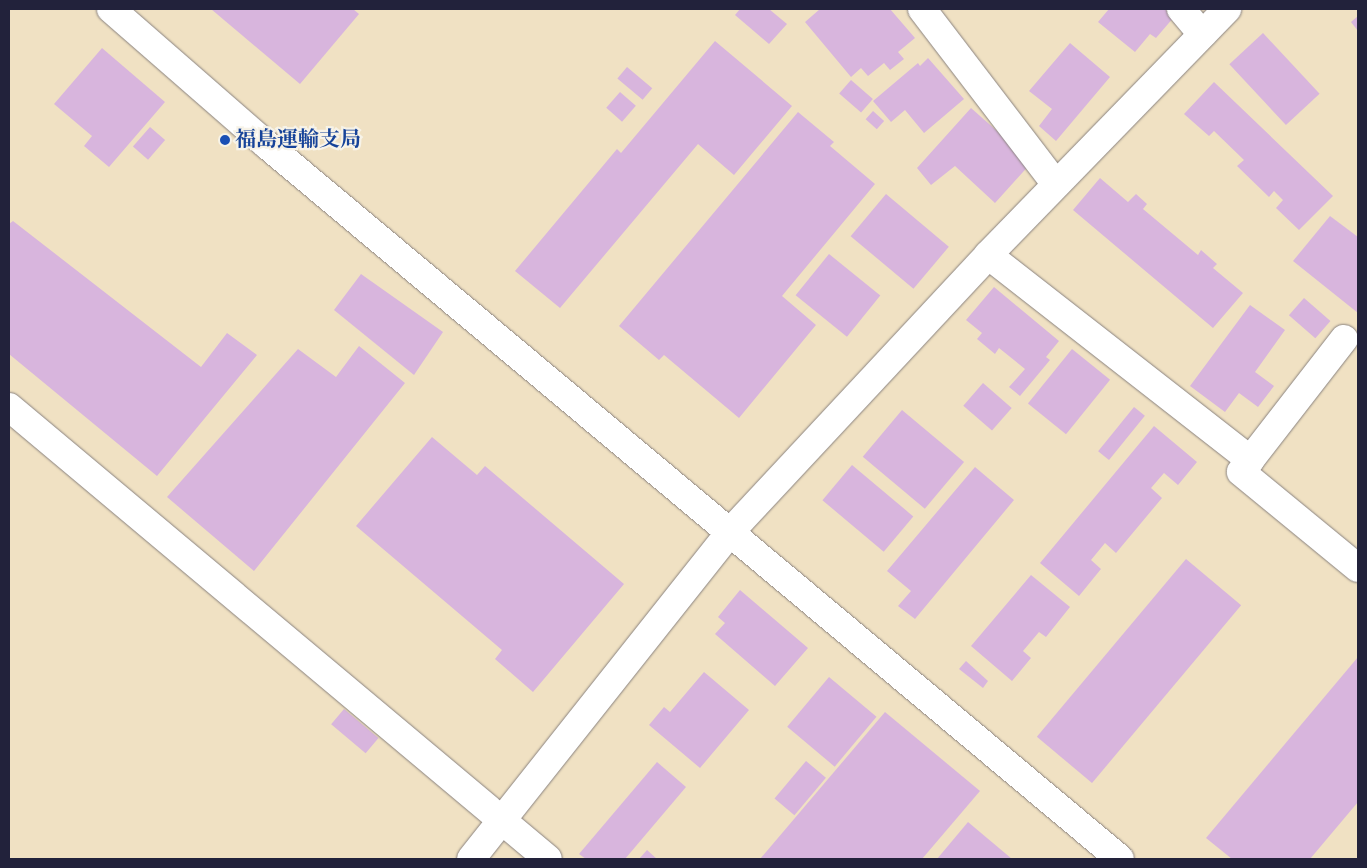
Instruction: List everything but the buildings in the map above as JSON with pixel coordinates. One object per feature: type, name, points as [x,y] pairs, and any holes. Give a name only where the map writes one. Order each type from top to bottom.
[{"type":"street","points":[[111,9],[267,145],[1120,859]]},
{"type":"street","points":[[922,9],[1056,184]]},
{"type":"street","points":[[1181,9],[1202,34]]},
{"type":"street","points":[[471,859],[730,532],[988,255],[1227,9]]},
{"type":"street","points":[[988,255],[1250,460]]},
{"type":"street","points":[[1344,339],[1241,472],[1358,568]]},
{"type":"street","points":[[9,407],[548,859]]},
{"type":"place","name":"福島運輸支局","points":[[225,140]]}]
